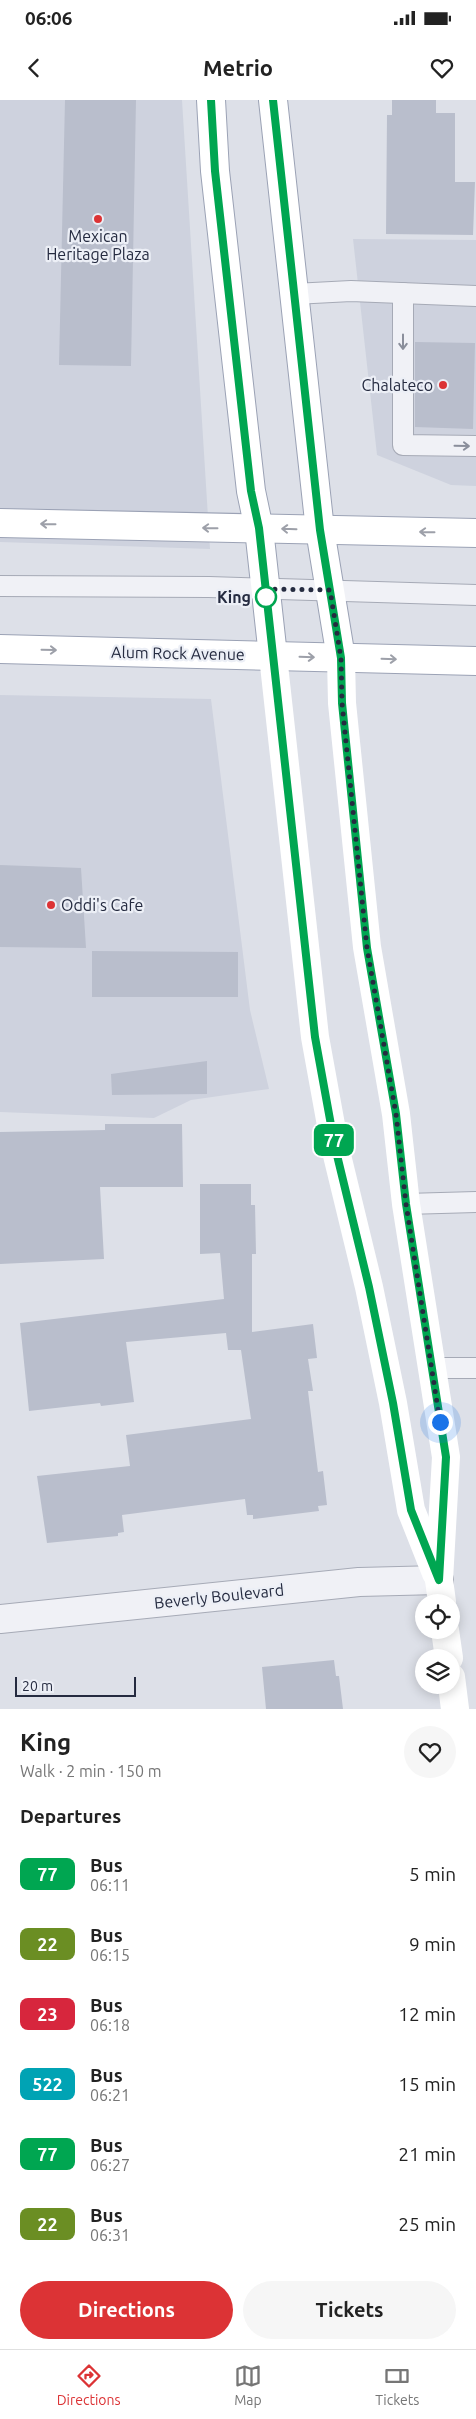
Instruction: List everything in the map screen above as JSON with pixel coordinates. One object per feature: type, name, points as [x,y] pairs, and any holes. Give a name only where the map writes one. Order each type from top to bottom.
[{"type":"main road","points":[[211,100],[215,171],[250,481],[259,528],[315,1037],[335,1147],[369,1287],[393,1403],[411,1510],[440,1591]]},
{"type":"main road","points":[[273,100],[320,530],[341,658],[342,703],[367,948],[396,1114],[406,1204],[446,1457],[440,1591]]},
{"type":"main road","points":[[0,523],[476,533]]},
{"type":"main road","name":"Alum Rock Avenue","points":[[0,649],[476,661]]},
{"type":"main road","points":[[453,1694],[455,1709]]},
{"type":"street","name":"Beverly Boulevard","points":[[0,1619],[359,1582],[440,1591]]},
{"type":"lane","points":[[294,294],[351,292],[476,296]]},
{"type":"lane","points":[[403,293],[403,445],[476,446]]},
{"type":"lane","points":[[0,586],[330,590],[476,595]]},
{"type":"lane","points":[[406,1204],[476,1202]]},
{"type":"lane","points":[[433,1368],[476,1368]]},
{"type":"shaded area","points":[[0,100],[182,100],[210,549],[0,542]]},
{"type":"shaded area","points":[[353,239],[476,240],[476,486],[451,485],[377,455]]},
{"type":"shaded area","points":[[0,695],[211,699],[250,1010],[269,1089],[191,1100],[154,1118],[0,1112]]},
{"type":"building","name":"Mexican Heritage Plaza","points":[[65,100],[136,100],[131,366],[59,365]]},
{"type":"building","points":[[392,100],[436,100],[436,113],[455,113],[455,182],[475,182],[473,235],[386,234],[387,115],[392,115]]},
{"type":"building","name":"Chalateco","points":[[415,342],[475,343],[473,429],[415,427]]},
{"type":"building","points":[[0,865],[81,868],[86,948],[0,947]]},
{"type":"building","points":[[92,951],[238,952],[238,997],[92,997]]},
{"type":"building","points":[[207,1061],[207,1094],[112,1095],[111,1074]]},
{"type":"building","points":[[105,1124],[182,1124],[183,1187],[100,1187],[104,1259],[0,1264],[0,1132],[105,1130]]},
{"type":"building","points":[[200,1184],[251,1184],[251,1205],[255,1205],[256,1254],[252,1254],[252,1332],[313,1324],[317,1358],[308,1359],[313,1391],[308,1391],[318,1472],[323,1471],[327,1505],[318,1506],[319,1511],[253,1519],[253,1515],[247,1515],[245,1499],[122,1515],[124,1532],[118,1533],[118,1536],[47,1543],[37,1476],[130,1466],[126,1435],[251,1419],[241,1350],[228,1350],[226,1333],[126,1342],[134,1402],[101,1406],[100,1403],[29,1411],[20,1323],[224,1299],[220,1253],[200,1254]]},
{"type":"building","points":[[334,1660],[336,1676],[339,1676],[343,1709],[266,1709],[262,1667]]},
{"type":"bus line","name":"77","points":[[211,100],[215,171],[251,491],[259,528],[315,1037],[335,1147],[369,1287],[393,1403],[411,1510],[439,1580],[446,1457],[406,1204],[396,1114],[367,948],[342,703],[341,658],[320,530],[273,100]]},
{"type":"place","name":"Mexican Heritage Plaza","points":[[98,219]]},
{"type":"place","name":"Chalateco","points":[[443,385]]},
{"type":"place","name":"King","points":[[266,597]]},
{"type":"place","name":"Oddi's Cafe","points":[[51,905]]},
{"type":"route","points":[[266,597],[265,589],[330,590],[341,658],[342,703],[367,948],[396,1114],[406,1204],[440,1422]]}]
